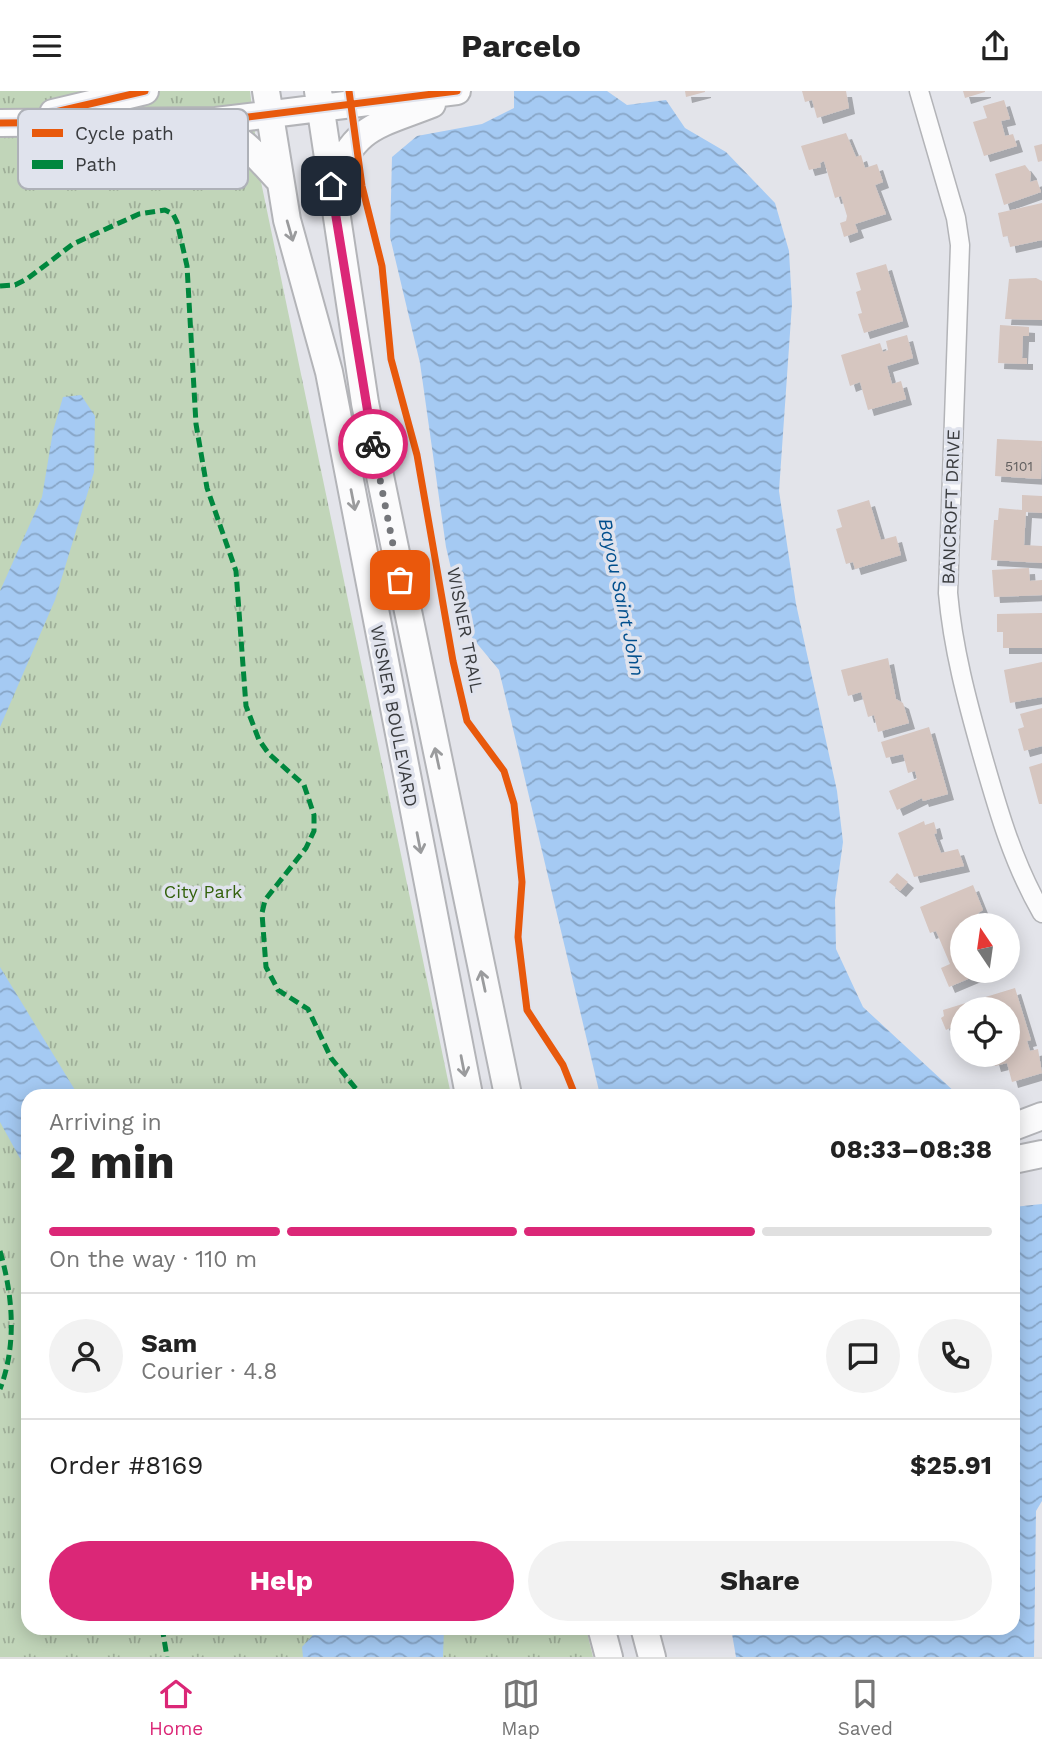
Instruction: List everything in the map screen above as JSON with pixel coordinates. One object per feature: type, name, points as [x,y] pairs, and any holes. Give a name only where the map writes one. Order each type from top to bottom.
[{"type":"street","points":[[66,109],[145,91]]},
{"type":"street","points":[[247,109],[268,103],[457,91]]},
{"type":"street","points":[[331,186],[342,158],[355,138],[380,124],[467,91]]},
{"type":"street","name":"BANCROFT DRIVE","points":[[919,91],[956,218],[960,246],[948,593],[951,632],[961,679],[1010,847],[1042,913]]},
{"type":"street","name":"WISNER BOULEVARD","points":[[319,99],[365,403],[507,1089]]},
{"type":"street","name":"WISNER BOULEVARD","points":[[268,103],[286,221],[329,372],[468,1089]]},
{"type":"street","points":[[248,145],[279,180]]},
{"type":"street","points":[[1020,1125],[1042,1116]]},
{"type":"street","points":[[1020,1159],[1042,1154]]},
{"type":"street","points":[[603,1635],[609,1657]]},
{"type":"street","points":[[646,1635],[652,1657]]},
{"type":"green space","name":"City Park","points":[[0,91],[250,91],[260,177],[450,1089],[21,1089],[21,1635],[588,1635],[593,1657],[0,1657]]},
{"type":"water","name":"Bayou Saint John","points":[[514,91],[607,91],[627,105],[666,100],[685,128],[726,152],[775,203],[789,251],[792,304],[779,491],[796,604],[837,791],[843,842],[835,900],[836,949],[863,1007],[952,1089],[599,1089],[499,670],[465,629],[446,547],[420,363],[390,237],[392,157],[417,136],[482,124],[514,108]]},
{"type":"water","points":[[81,395],[95,416],[94,472],[55,600],[0,727],[0,591],[42,497],[53,431],[63,397]]},
{"type":"water","points":[[0,967],[74,1089],[21,1089],[21,1160],[0,1122]]},
{"type":"water","points":[[1042,1204],[1042,1501],[1036,1511],[1034,1657],[736,1657],[732,1635],[1020,1635],[1020,1206]]},
{"type":"water","points":[[313,1635],[444,1635],[443,1657],[303,1657],[302,1647]]},
{"type":"building","points":[[685,91],[705,91],[705,92],[686,97]]},
{"type":"building","points":[[802,91],[846,91],[849,108],[817,118],[812,100],[805,102]]},
{"type":"building","points":[[963,91],[985,91],[985,92],[965,98]]},
{"type":"building","points":[[1004,100],[1010,119],[1001,121],[1005,136],[1013,134],[1017,146],[984,156],[973,122],[987,118],[983,106]]},
{"type":"building","points":[[846,133],[856,157],[861,155],[865,168],[877,164],[883,182],[875,185],[886,214],[855,224],[858,232],[844,237],[840,223],[846,221],[847,216],[841,196],[835,198],[824,161],[820,163],[821,167],[809,170],[801,146]]},
{"type":"building","points":[[1042,144],[1042,161],[1038,162],[1034,146]]},
{"type":"building","points":[[1025,165],[1031,173],[1030,182],[1037,180],[1041,192],[1004,205],[995,174]]},
{"type":"building","points":[[1042,203],[1042,240],[1010,247],[1008,236],[1003,237],[998,213]]},
{"type":"building","points":[[886,264],[903,321],[864,333],[858,314],[862,313],[856,292],[861,290],[856,273]]},
{"type":"building","points":[[1036,278],[1042,281],[1042,320],[1005,319],[1009,279]]},
{"type":"building","points":[[1000,325],[1029,327],[1029,336],[1023,336],[1022,358],[1027,358],[1027,364],[998,363]]},
{"type":"building","points":[[907,335],[913,358],[887,366],[892,384],[901,381],[906,399],[868,410],[860,382],[850,386],[841,355],[880,343],[883,352],[888,350],[886,341]]},
{"type":"building","points":[[997,439],[1042,441],[1041,479],[995,476]]},
{"type":"building","points":[[1022,495],[1042,496],[1042,513],[1026,512],[1024,545],[1042,546],[1042,563],[991,560],[994,520],[998,520],[999,508],[1022,510]]},
{"type":"building","points":[[869,500],[881,540],[896,536],[901,555],[855,569],[853,562],[846,564],[836,529],[842,527],[837,510]]},
{"type":"building","points":[[1029,568],[1030,581],[1042,580],[1042,595],[994,597],[992,570]]},
{"type":"building","points":[[1042,613],[1042,648],[1003,648],[1003,632],[997,632],[997,614]]},
{"type":"building","points":[[888,658],[896,699],[903,703],[909,723],[878,732],[874,715],[868,717],[861,692],[848,696],[841,670]]},
{"type":"building","points":[[1042,662],[1042,697],[1010,703],[1004,670]]},
{"type":"building","points":[[1042,708],[1042,746],[1024,751],[1018,729],[1024,727],[1020,714]]},
{"type":"building","points":[[929,727],[948,794],[923,801],[922,798],[897,810],[889,791],[917,779],[915,771],[908,773],[903,754],[886,758],[881,742]]},
{"type":"building","points":[[1042,763],[1042,804],[1039,804],[1029,767]]},
{"type":"building","points":[[924,821],[925,825],[934,822],[937,833],[934,834],[941,853],[958,849],[964,866],[914,877],[898,833]]},
{"type":"building","points":[[897,873],[908,882],[900,891],[889,882]]},
{"type":"building","points":[[973,885],[983,910],[978,913],[950,913],[950,964],[936,931],[930,933],[920,907]]},
{"type":"building","points":[[950,964],[950,983],[958,983],[949,987],[941,968]]},
{"type":"building","points":[[1015,988],[1018,997],[986,997]]},
{"type":"building","points":[[1020,1004],[1031,1040],[1027,1041],[1030,1051],[1038,1049],[1042,1073],[1012,1082],[1008,1067],[1020,1067]]},
{"type":"building","points":[[950,1008],[950,1028],[946,1030],[941,1018],[944,1016],[943,1010]]},
{"type":"marked path","points":[[0,286],[15,285],[27,279],[73,244],[139,214],[165,210],[173,214],[177,222],[187,266],[196,424],[207,488],[236,571],[246,706],[259,740],[269,754],[304,785],[314,815],[314,831],[306,848],[265,900],[262,913],[266,967],[278,990],[308,1009],[331,1058],[356,1089]]},
{"type":"marked path","points":[[0,1251],[8,1285],[11,1320],[9,1355],[0,1389]]},
{"type":"marked path","points":[[163,1635],[167,1657]]},
{"type":"cycle path","points":[[68,109],[145,91]]},
{"type":"cycle path","name":"WISNER TRAIL","points":[[349,91],[362,186],[382,266],[391,359],[417,455],[453,661],[467,721],[504,771],[514,804],[522,882],[518,937],[527,1010],[563,1065],[573,1089]]},
{"type":"cycle path","points":[[248,117],[457,91]]},
{"type":"cycle path","points":[[0,123],[18,123]]},
{"type":"way so far","points":[[373,444],[400,580]]},
{"type":"route","points":[[331,186],[373,444]]}]
